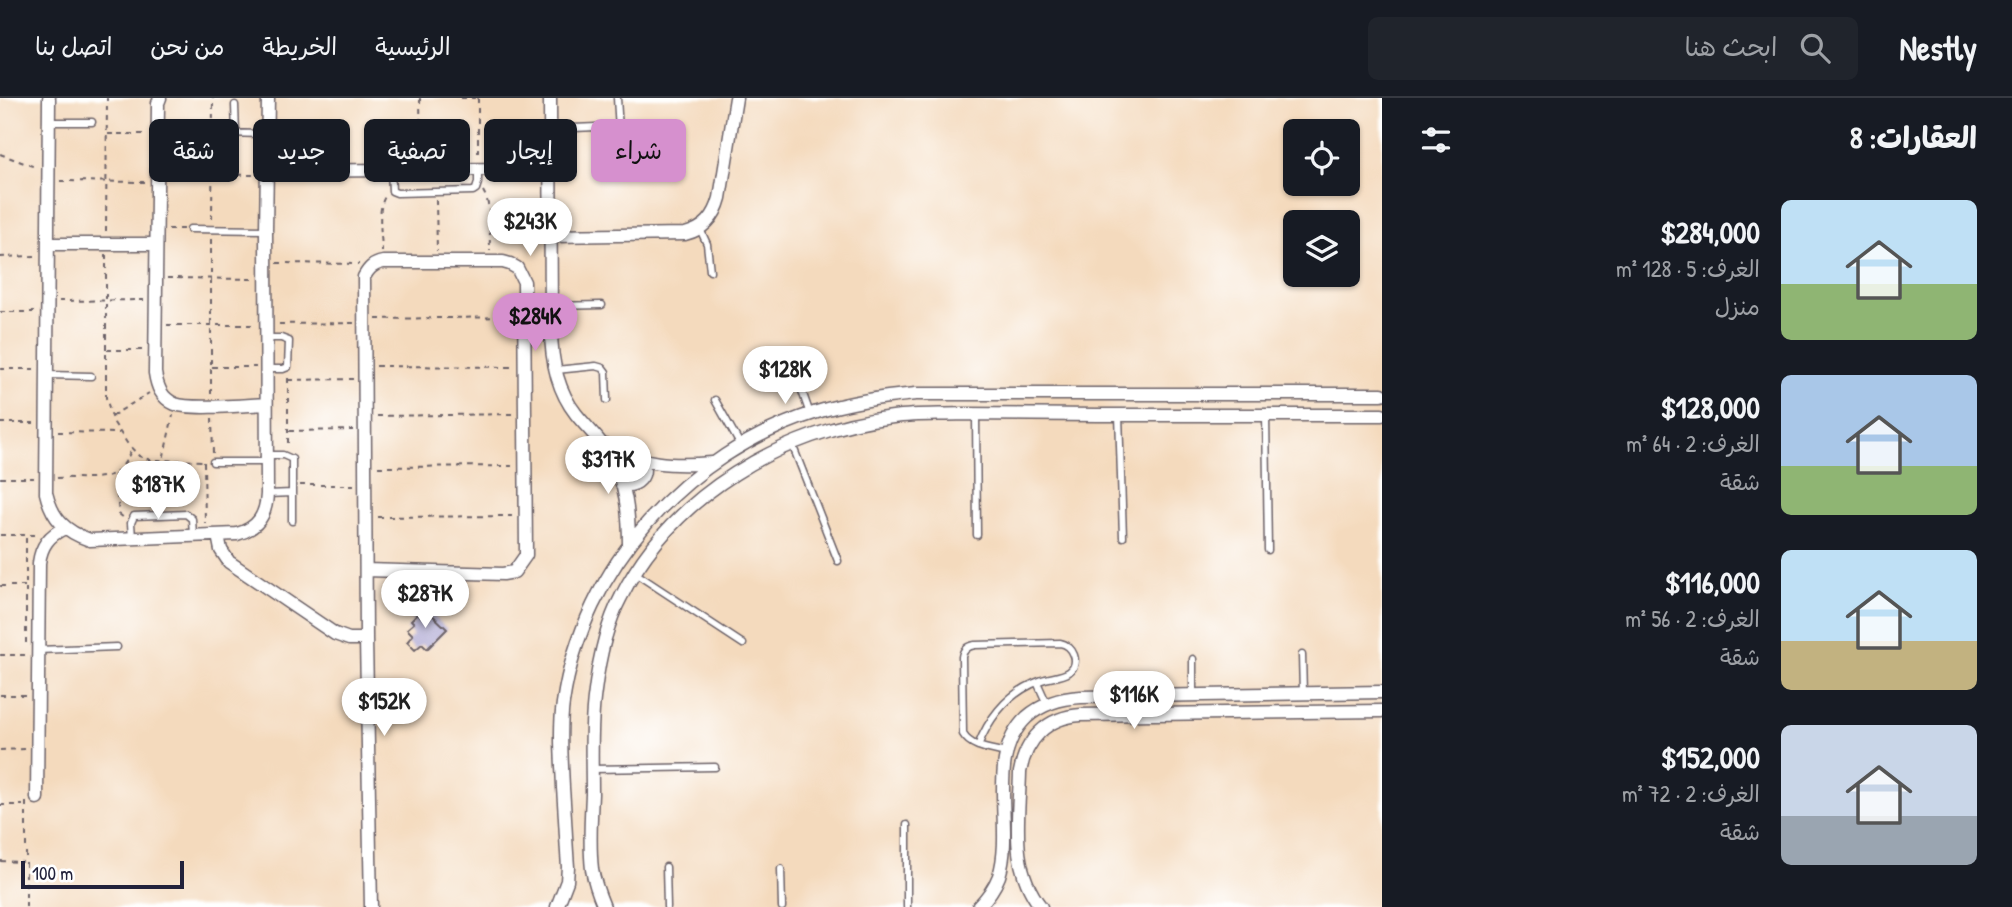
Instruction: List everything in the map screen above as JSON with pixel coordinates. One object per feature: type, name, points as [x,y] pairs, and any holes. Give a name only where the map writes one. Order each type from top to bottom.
[{"type":"street","points":[[49,98],[46,494],[55,519],[76,536],[89,540],[237,534],[257,525],[263,516],[267,494],[268,182]]},
{"type":"street","points":[[158,119],[160,98]]},
{"type":"street","points":[[268,98],[268,119]]},
{"type":"street","points":[[550,98],[550,119]]},
{"type":"street","points":[[551,236],[685,234],[699,229],[711,219],[718,206],[736,98]]},
{"type":"street","points":[[470,169],[484,169]]},
{"type":"street","points":[[157,182],[157,388],[164,397],[176,404],[266,404]]},
{"type":"street","points":[[550,182],[551,345],[556,370],[566,398],[575,413],[610,456],[627,504],[629,544]]},
{"type":"street","points":[[48,250],[106,244],[156,244]]},
{"type":"street","points":[[366,570],[503,574],[514,572],[526,555],[524,282],[517,268],[510,264],[490,261],[379,263],[368,269],[364,277],[366,639],[371,907]]},
{"type":"street","points":[[1004,414],[1005,394]]},
{"type":"street","points":[[1331,394],[1331,415]]},
{"type":"street","points":[[557,907],[567,881],[568,867],[561,740],[563,702],[578,646],[592,607],[613,567],[629,544],[659,510],[712,463],[773,429],[810,414],[853,402],[891,396],[1382,394]]},
{"type":"street","points":[[604,907],[592,869],[592,717],[601,655],[620,598],[635,573],[666,533],[707,494],[743,469],[792,444],[824,432],[870,420],[917,415],[1382,415]]},
{"type":"street","points":[[602,443],[642,461],[677,465],[712,463]]},
{"type":"street","points":[[622,485],[632,485],[641,480],[645,470],[642,461]]},
{"type":"street","points":[[31,801],[32,653],[39,563],[43,548],[52,536],[65,528]]},
{"type":"street","points":[[205,536],[221,550],[229,562],[335,634],[349,639],[366,639]]},
{"type":"street","points":[[978,907],[994,888],[1002,865],[1004,762],[1012,735],[1028,716],[1047,704],[1081,697],[1382,692]]},
{"type":"street","points":[[1352,693],[1353,712]]},
{"type":"street","points":[[1041,907],[1028,889],[1019,859],[1020,772],[1030,743],[1050,724],[1065,717],[1081,715],[1382,711]]},
{"type":"lane","points":[[617,98],[618,119]]},
{"type":"lane","points":[[235,105],[235,119]]},
{"type":"lane","points":[[48,122],[92,122]]},
{"type":"lane","points":[[392,182],[392,191],[397,194],[473,191],[477,186],[478,169]]},
{"type":"lane","points":[[190,229],[266,230]]},
{"type":"lane","points":[[699,229],[707,244],[710,271]]},
{"type":"lane","points":[[551,306],[602,305]]},
{"type":"lane","points":[[266,338],[289,341],[288,367],[266,368]]},
{"type":"lane","points":[[556,370],[596,366],[603,368],[606,372],[607,400]]},
{"type":"lane","points":[[795,371],[810,414]]},
{"type":"lane","points":[[47,372],[91,376]]},
{"type":"lane","points":[[715,400],[741,446]]},
{"type":"lane","points":[[976,414],[977,535]]},
{"type":"lane","points":[[1119,415],[1123,537]]},
{"type":"lane","points":[[1266,415],[1268,550]]},
{"type":"lane","points":[[792,444],[838,561]]},
{"type":"lane","points":[[213,462],[288,456],[292,459],[292,522]]},
{"type":"lane","points":[[267,494],[292,489]]},
{"type":"lane","points":[[132,538],[134,516],[186,514],[205,536]]},
{"type":"lane","points":[[635,573],[743,644]]},
{"type":"lane","points":[[978,746],[988,724],[1002,705],[1037,682],[1072,670],[1074,656],[1070,646],[1048,643],[975,645],[966,648],[962,657],[962,730],[967,740],[978,746],[1006,753]]},
{"type":"lane","points":[[32,653],[117,647]]},
{"type":"lane","points":[[1302,655],[1303,693]]},
{"type":"lane","points":[[1194,659],[1194,695]]},
{"type":"lane","points":[[1037,682],[1047,704]]},
{"type":"lane","points":[[592,769],[715,767]]},
{"type":"lane","points":[[907,825],[907,907]]},
{"type":"lane","points":[[666,867],[667,907]]},
{"type":"lane","points":[[781,869],[782,907]]},
{"type":"path","points":[[107,98],[106,398],[119,433],[139,456],[150,460],[213,462],[212,182]]},
{"type":"path","points":[[212,119],[213,98]]},
{"type":"path","points":[[420,98],[421,119]]},
{"type":"path","points":[[461,98],[478,98],[478,169]]},
{"type":"path","points":[[107,134],[149,133]]},
{"type":"path","points":[[0,154],[48,176],[107,182],[149,179]]},
{"type":"path","points":[[477,186],[488,198],[490,261]]},
{"type":"path","points":[[266,263],[379,263],[382,201],[392,191]]},
{"type":"path","points":[[436,192],[437,261]]},
{"type":"path","points":[[156,229],[190,229]]},
{"type":"path","points":[[0,257],[48,250]]},
{"type":"path","points":[[156,278],[266,279]]},
{"type":"path","points":[[0,312],[106,300],[155,300]]},
{"type":"path","points":[[364,319],[525,317]]},
{"type":"path","points":[[106,350],[155,350]]},
{"type":"path","points":[[288,456],[288,380],[365,372],[525,367]]},
{"type":"path","points":[[211,368],[266,368]]},
{"type":"path","points":[[0,369],[47,372]]},
{"type":"path","points":[[111,417],[157,388]]},
{"type":"path","points":[[164,515],[163,460],[176,404]]},
{"type":"path","points":[[288,431],[365,423],[526,414]]},
{"type":"path","points":[[0,423],[119,433]]},
{"type":"path","points":[[0,478],[103,477],[115,473],[132,449]]},
{"type":"path","points":[[204,461],[205,536]]},
{"type":"path","points":[[366,468],[527,466]]},
{"type":"path","points":[[115,473],[119,514],[123,518],[132,519]]},
{"type":"path","points":[[292,489],[366,485]]},
{"type":"path","points":[[366,517],[527,516]]},
{"type":"path","points":[[0,535],[52,536]]},
{"type":"path","points":[[0,586],[26,586]]},
{"type":"path","points":[[0,655],[32,653]]},
{"type":"path","points":[[0,695],[25,695]]},
{"type":"path","points":[[0,750],[26,750]]},
{"type":"path","points":[[0,804],[31,801]]},
{"type":"path","points":[[0,861],[26,862]]},
{"type":"building","points":[[427,610],[447,629],[427,649],[422,644],[415,650],[407,642],[413,635],[407,629],[414,623],[411,620],[418,613],[421,616]]}]
